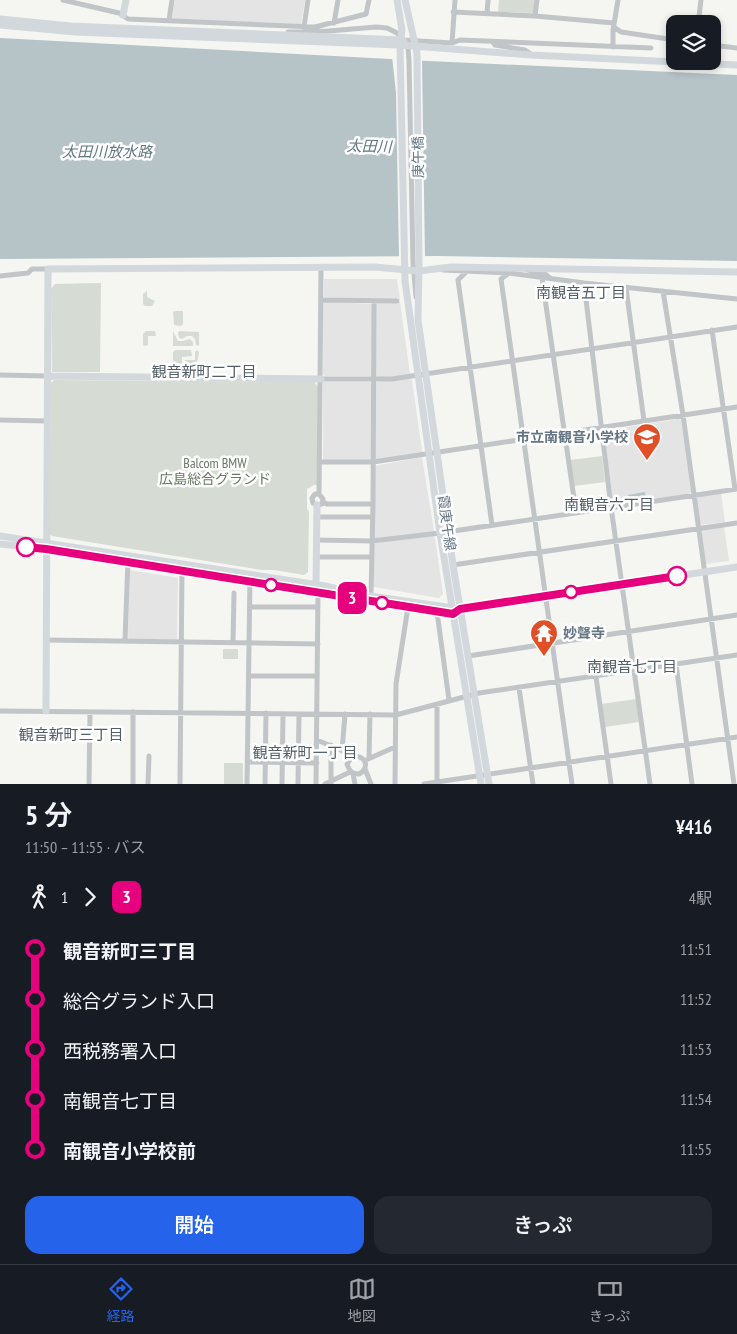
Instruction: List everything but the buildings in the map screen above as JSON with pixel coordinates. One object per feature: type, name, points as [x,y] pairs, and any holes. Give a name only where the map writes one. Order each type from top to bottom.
[{"type":"street","points":[[63,0],[119,13],[128,19],[304,27],[334,23],[366,14],[369,0]]},
{"type":"street","points":[[123,16],[126,0]]},
{"type":"street","points":[[169,20],[172,0]]},
{"type":"street","points":[[304,27],[308,0]]},
{"type":"street","points":[[334,23],[338,0]]},
{"type":"street","points":[[397,0],[402,30],[400,54],[404,266],[421,374],[428,454],[440,533],[471,695],[484,775],[489,784]]},
{"type":"street","name":"庚午橋","points":[[405,0],[416,47],[416,262]]},
{"type":"street","points":[[452,42],[455,0]]},
{"type":"street","points":[[487,14],[488,0]]},
{"type":"street","points":[[535,16],[537,0]]},
{"type":"street","points":[[612,47],[618,0]]},
{"type":"street","points":[[699,15],[701,0]]},
{"type":"street","points":[[454,12],[535,16],[614,25],[621,32],[666,39]]},
{"type":"street","points":[[0,19],[70,26],[400,42],[416,47],[531,56],[737,63]]},
{"type":"street","points":[[0,25],[75,32],[400,42]]},
{"type":"street","points":[[247,35],[266,32],[309,32],[381,27],[397,33],[407,45],[416,262]]},
{"type":"street","points":[[416,47],[460,40],[651,48]]},
{"type":"street","points":[[493,42],[495,45],[526,50],[531,56]]},
{"type":"street","points":[[721,46],[737,48]]},
{"type":"street","name":"霞庚午線","points":[[416,262],[421,374],[437,452],[453,565],[455,610],[468,656],[471,695]]},
{"type":"street","points":[[0,276],[28,273],[32,269],[404,266],[416,271],[451,266],[737,272]]},
{"type":"street","points":[[316,784],[318,607],[316,517],[323,497],[319,494],[321,267]]},
{"type":"street","points":[[521,267],[545,274],[552,279]]},
{"type":"street","points":[[46,711],[48,269]]},
{"type":"street","points":[[435,269],[509,273],[737,300]]},
{"type":"street","points":[[466,272],[458,280],[492,525]]},
{"type":"street","points":[[509,273],[501,279],[572,784]]},
{"type":"street","points":[[542,278],[576,512]]},
{"type":"street","points":[[584,283],[600,427],[650,784]]},
{"type":"street","points":[[626,288],[644,421]]},
{"type":"street","points":[[663,291],[683,415],[734,784]]},
{"type":"street","points":[[321,300],[397,301]]},
{"type":"street","points":[[371,596],[374,301]]},
{"type":"street","points":[[0,375],[392,379],[737,327]]},
{"type":"street","points":[[316,540],[372,541],[440,533],[736,489],[712,330]]},
{"type":"street","points":[[320,462],[373,462],[737,407]]},
{"type":"street","points":[[0,420],[47,420]]},
{"type":"street","points":[[319,494],[315,494],[312,498],[313,503],[373,504]]},
{"type":"street","points":[[316,517],[372,517]]},
{"type":"street","points":[[453,565],[737,523]]},
{"type":"street","points":[[0,536],[46,546],[317,589],[437,612],[737,568]]},
{"type":"street","points":[[0,544],[46,546]]},
{"type":"street","points":[[316,557],[372,557]]},
{"type":"street","points":[[125,641],[128,559]]},
{"type":"street","points":[[180,784],[182,568]]},
{"type":"street","points":[[247,784],[250,579]]},
{"type":"street","points":[[317,589],[325,586],[455,610]]},
{"type":"street","points":[[233,643],[234,594]]},
{"type":"street","points":[[250,607],[318,607]]},
{"type":"street","points":[[395,784],[396,684],[408,607]]},
{"type":"street","points":[[437,612],[449,700]]},
{"type":"street","points":[[468,656],[737,615]]},
{"type":"street","points":[[46,640],[318,644]]},
{"type":"street","points":[[0,711],[396,715],[471,695],[737,654]]},
{"type":"street","points":[[676,664],[692,784]]},
{"type":"street","points":[[249,676],[318,676]]},
{"type":"street","points":[[596,677],[611,784]]},
{"type":"street","points":[[519,688],[533,784]]},
{"type":"street","points":[[437,704],[437,783]]},
{"type":"street","points":[[89,784],[90,712]]},
{"type":"street","points":[[133,712],[133,784]]},
{"type":"street","points":[[265,784],[266,714]]},
{"type":"street","points":[[282,784],[283,714]]},
{"type":"street","points":[[298,784],[299,714]]},
{"type":"street","points":[[342,751],[345,714]]},
{"type":"street","points":[[370,714],[365,769],[371,784]]},
{"type":"street","points":[[424,784],[737,737]]},
{"type":"street","points":[[317,740],[331,745],[352,757],[360,756],[367,759],[395,747]]},
{"type":"street","points":[[331,745],[329,783],[352,773],[359,774],[365,769]]},
{"type":"street","points":[[148,784],[149,756]]},
{"type":"street","points":[[352,757],[347,764],[355,784]]},
{"type":"street","points":[[248,762],[316,763]]},
{"type":"street","points":[[481,784],[484,775]]},
{"type":"shaded area","points":[[175,0],[305,0],[301,24],[171,19]]},
{"type":"shaded area","points":[[324,279],[397,279],[400,300],[326,299],[324,297]]},
{"type":"shaded area","points":[[325,302],[372,304],[371,376],[325,376],[323,374],[323,304]]},
{"type":"shaded area","points":[[377,302],[400,302],[410,374],[392,377],[377,377],[376,375]]},
{"type":"shaded area","points":[[412,380],[422,451],[421,453],[377,460],[375,459],[375,383]]},
{"type":"shaded area","points":[[323,382],[370,382],[372,384],[372,459],[323,459]]},
{"type":"shaded area","name":"市立南観音小学校","points":[[681,420],[692,492],[689,494],[613,504],[604,431]]},
{"type":"shaded area","points":[[422,457],[434,531],[374,538],[375,466]]},
{"type":"shaded area","points":[[721,493],[725,522],[700,525],[695,496]]},
{"type":"shaded area","points":[[724,526],[729,561],[706,564],[700,531]]},
{"type":"shaded area","points":[[433,536],[435,538],[443,594],[439,598],[374,587],[374,544]]},
{"type":"shaded area","points":[[130,570],[178,578],[177,640],[129,639]]},
{"type":"green space","points":[[499,0],[536,0],[534,12],[498,12]]},
{"type":"green space","points":[[101,283],[100,372],[52,372],[51,289],[55,284]]},
{"type":"green space","points":[[147,291],[147,297],[155,301],[152,306],[145,306],[143,304],[143,294]]},
{"type":"green space","points":[[183,311],[183,324],[181,326],[174,325],[173,312]]},
{"type":"green space","points":[[146,331],[155,331],[156,336],[148,336],[148,345],[144,346],[143,334]]},
{"type":"green space","points":[[173,331],[178,341],[190,339],[193,342],[193,346],[173,346]]},
{"type":"green space","points":[[179,331],[199,332],[199,346],[196,345],[195,339],[192,336],[179,338]]},
{"type":"green space","points":[[175,350],[191,350],[192,356],[182,357],[182,365],[174,366],[173,352]]},
{"type":"green space","points":[[197,350],[199,352],[197,363],[192,366],[186,366],[185,360],[195,360],[195,352]]},
{"type":"green space","name":"Balcom BMW 広島総合グランド","points":[[54,380],[314,382],[318,387],[317,485],[307,489],[307,509],[309,512],[308,572],[304,575],[262,570],[52,536],[49,533],[51,383]]},
{"type":"green space","points":[[602,456],[605,482],[574,486],[570,460]]},
{"type":"green space","points":[[223,649],[238,649],[238,659],[223,659]]},
{"type":"green space","points":[[636,699],[639,722],[605,727],[601,704]]},
{"type":"green space","points":[[224,763],[243,763],[243,784],[224,784]]},
{"type":"water","name":"太田川放水路","points":[[0,38],[428,61],[737,75],[737,261],[437,256],[0,259]]},
{"type":"water","points":[[645,492],[646,499],[629,502],[628,495]]},
{"type":"pier","points":[[392,56],[422,58],[425,258],[399,259],[396,93]]},
{"type":"bus line","name":"3","points":[[26,547],[453,614],[460,609],[677,576]]},
{"type":"place","name":"市立南観音小学校","points":[[647,461]]},
{"type":"place","name":"妙聲寺","points":[[544,657]]},
{"type":"district","name":"南観音五丁目","points":[[581,292]]},
{"type":"district","name":"観音新町二丁目","points":[[204,371]]},
{"type":"district","name":"南観音六丁目","points":[[609,504]]},
{"type":"district","name":"南観音七丁目","points":[[632,666]]},
{"type":"district","name":"観音新町三丁目","points":[[71,734]]},
{"type":"district","name":"観音新町一丁目","points":[[305,752]]},
{"type":"water label","name":"太田川","points":[[369,146]]}]
